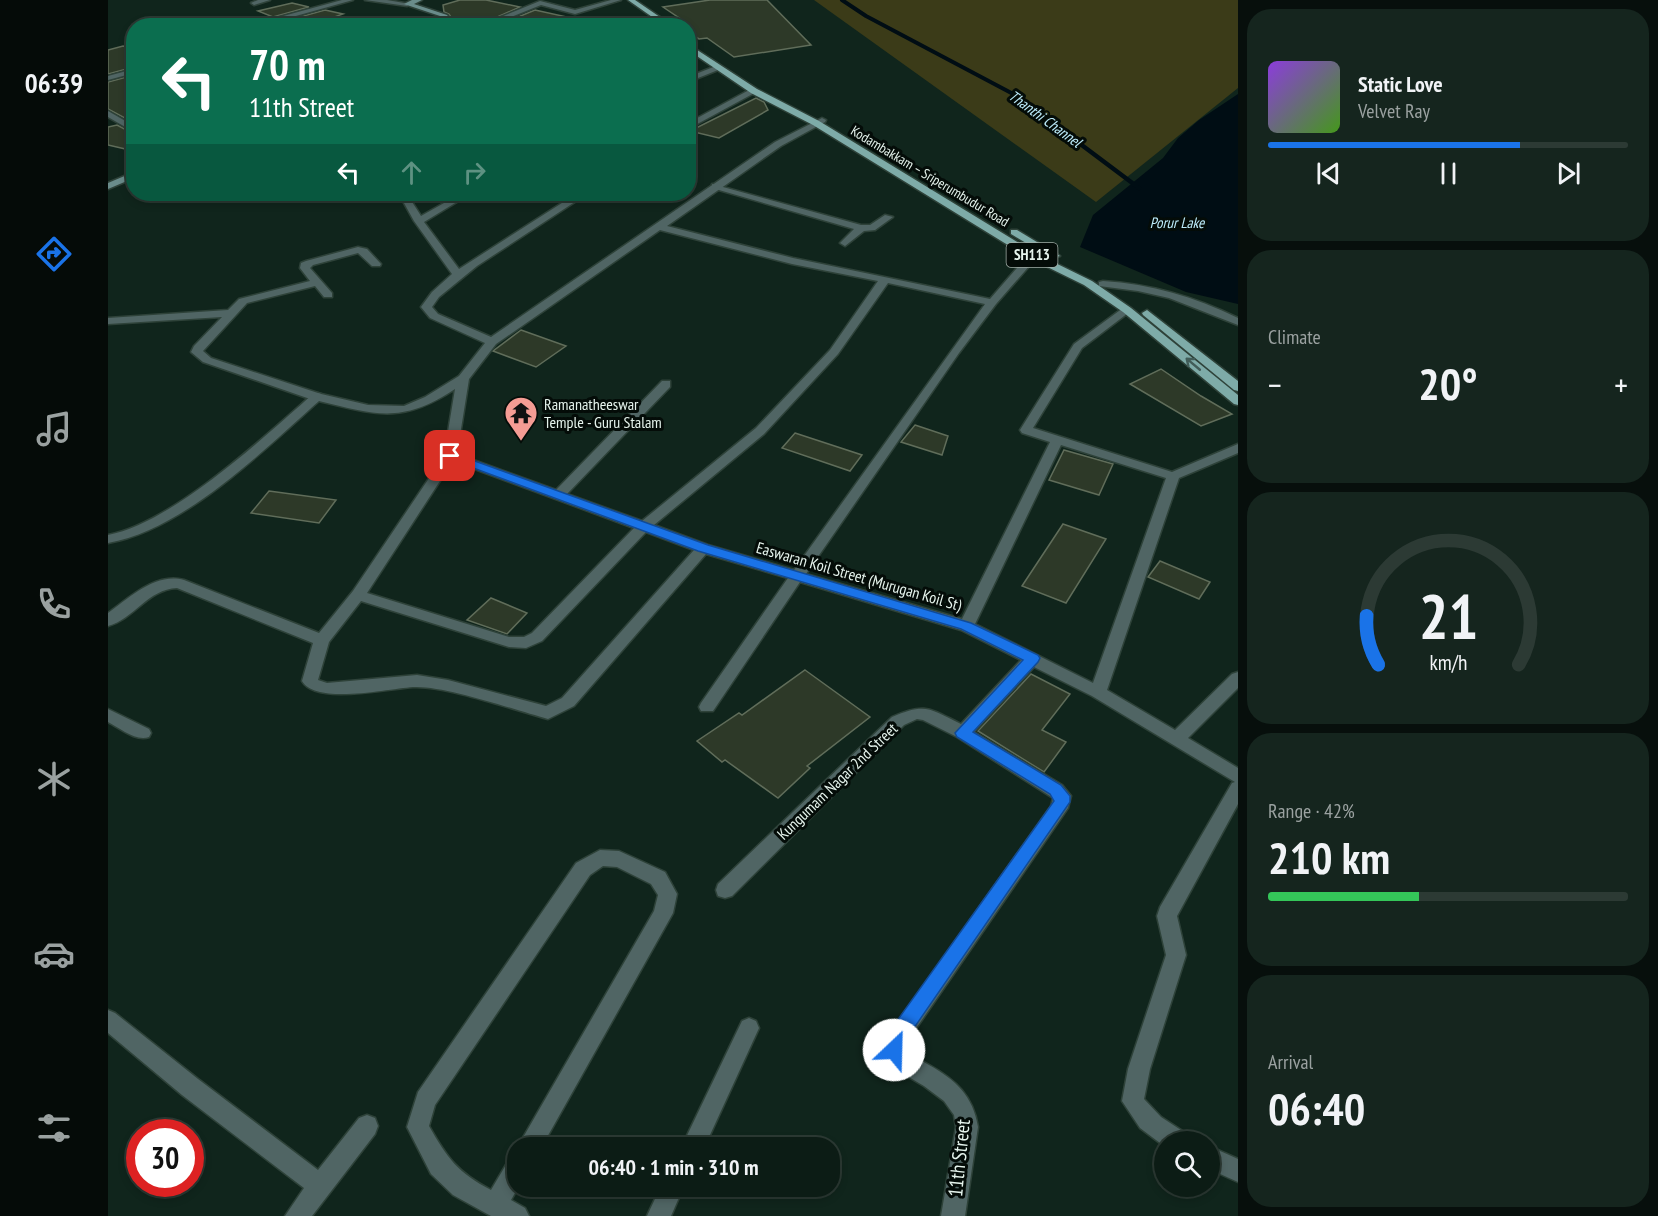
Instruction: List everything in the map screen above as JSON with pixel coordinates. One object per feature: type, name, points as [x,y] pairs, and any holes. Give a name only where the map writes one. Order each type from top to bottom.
[{"type":"main road","points":[[620,0],[648,18]]},
{"type":"main road","points":[[631,0],[658,18]]},
{"type":"main road","name":"Kodambakkam – Sriperumbudur Road","points":[[696,44],[1033,256],[1088,284],[1127,310],[1238,401]]},
{"type":"main road","name":"Kodambakkam – Sriperumbudur Road","points":[[696,52],[754,91],[819,122],[1103,284],[1140,307],[1238,387]]},
{"type":"main road","name":"SH113","points":[[1003,237],[1015,233]]},
{"type":"street","points":[[254,3],[267,0]]},
{"type":"street","points":[[281,18],[350,0]]},
{"type":"street","points":[[368,0],[407,4],[446,18]]},
{"type":"street","points":[[407,4],[419,0]]},
{"type":"street","points":[[502,18],[540,3],[575,12],[620,0]]},
{"type":"street","points":[[696,77],[719,68]]},
{"type":"street","points":[[108,78],[126,73]]},
{"type":"street","points":[[696,123],[754,91]]},
{"type":"street","points":[[108,113],[126,125]]},
{"type":"street","points":[[696,199],[777,144],[819,122]]},
{"type":"street","points":[[108,186],[126,178]]},
{"type":"street","points":[[715,186],[861,228],[872,228],[888,217]]},
{"type":"street","points":[[407,201],[457,274]]},
{"type":"street","points":[[419,221],[454,201]]},
{"type":"street","points":[[492,342],[428,312],[426,307],[428,301],[457,274],[571,201]]},
{"type":"street","points":[[317,282],[249,298],[231,313],[198,348],[199,355],[207,360],[317,397],[384,411],[396,411],[418,405],[463,379],[492,342],[693,201]]},
{"type":"street","points":[[657,226],[792,261],[990,302]]},
{"type":"street","points":[[845,243],[861,228]]},
{"type":"street","points":[[328,295],[305,268],[313,261],[359,250],[364,251],[376,264]]},
{"type":"street","points":[[707,707],[761,625],[797,578],[990,302],[1033,256]]},
{"type":"street","points":[[358,595],[509,642],[526,643],[537,637],[644,526],[760,431],[834,352],[885,279]]},
{"type":"street","points":[[1103,284],[1131,285],[1156,290],[1218,312],[1238,322]]},
{"type":"street","points":[[1127,310],[1078,346],[1026,430],[1173,476],[1238,448]]},
{"type":"street","points":[[108,321],[231,313]]},
{"type":"street","points":[[463,379],[450,456],[358,595],[321,640],[310,681],[320,688],[417,681],[448,686],[548,713],[568,702],[703,548]]},
{"type":"street","points":[[558,495],[666,384]]},
{"type":"street","points":[[108,539],[119,540],[134,535],[180,506],[228,472],[317,397]]},
{"type":"street","points":[[966,626],[1057,440]]},
{"type":"street","name":"Easwaran Koil Street (Murugan Koil St)","points":[[450,456],[703,548],[797,578],[966,626],[1098,692],[1238,776]]},
{"type":"street","points":[[1098,692],[1173,476]]},
{"type":"street","points":[[108,621],[154,589],[171,582],[179,583],[321,640]]},
{"type":"street","points":[[963,733],[1033,658]]},
{"type":"street","points":[[1176,740],[1238,678]]},
{"type":"street","name":"Kungumam Nagar 2nd Street","points":[[725,890],[905,716],[916,713],[926,714],[963,733]]},
{"type":"street","points":[[108,715],[143,733]]},
{"type":"street","name":"11th Street","points":[[952,1216],[967,1115],[962,1102],[949,1090],[898,1059],[894,1050],[896,1039],[1059,808],[1062,796],[1056,790],[963,733]]},
{"type":"street","points":[[1160,1131],[1144,1118],[1133,1101],[1139,1069],[1176,955],[1167,916],[1238,788]]},
{"type":"street","points":[[517,1216],[461,1187],[439,1166],[418,1127],[426,1100],[582,869],[600,858],[619,859],[658,878],[668,894],[663,913],[534,1137]]},
{"type":"street","points":[[108,1020],[190,1087],[320,1186]]},
{"type":"street","points":[[697,1137],[749,1028]]},
{"type":"street","points":[[297,1216],[367,1126]]},
{"type":"street","points":[[1220,1162],[1238,1171]]},
{"type":"street","points":[[495,1206],[507,1185]]},
{"type":"street","points":[[659,1216],[668,1197]]},
{"type":"shaded area","points":[[814,0],[1238,0],[1238,88],[1096,202]]},
{"type":"water","name":"Porur Lake","points":[[1238,94],[1238,304],[1186,292],[1080,247],[1093,215],[1163,158],[1178,138],[1199,120]]},
{"type":"building","points":[[460,0],[486,0],[520,7],[495,18],[452,18],[444,12],[443,5]]},
{"type":"building","points":[[710,0],[767,0],[811,45],[734,57],[707,38],[696,37],[696,18],[679,18],[663,7]]},
{"type":"building","points":[[292,3],[309,7],[273,17],[258,11]]},
{"type":"building","points":[[325,10],[343,14],[332,18],[296,18]]},
{"type":"building","points":[[535,10],[567,17],[567,18],[516,18]]},
{"type":"building","points":[[126,47],[126,69],[108,74],[108,50]]},
{"type":"building","points":[[126,77],[126,119],[108,109],[108,82]]},
{"type":"building","points":[[756,98],[764,102],[768,110],[719,138],[696,132],[696,128]]},
{"type":"building","points":[[117,125],[126,130],[126,149],[108,145],[108,127]]},
{"type":"building","points":[[521,330],[566,346],[536,367],[493,351]]},
{"type":"building","points":[[1161,369],[1232,414],[1201,426],[1130,384]]},
{"type":"building","points":[[915,425],[948,436],[942,455],[901,442]]},
{"type":"building","points":[[795,433],[862,455],[850,471],[782,448]]},
{"type":"building","points":[[1064,450],[1113,464],[1099,495],[1049,480]]},
{"type":"building","points":[[269,491],[336,500],[319,523],[251,513]]},
{"type":"building","points":[[1063,524],[1106,539],[1066,603],[1022,586]]},
{"type":"building","points":[[1160,561],[1210,582],[1199,599],[1148,577]]},
{"type":"building","points":[[491,598],[527,613],[507,634],[467,620]]},
{"type":"building","points":[[805,670],[870,717],[807,766],[810,768],[778,798],[725,760],[722,762],[697,741],[739,713],[742,715]]},
{"type":"building","points":[[1031,674],[1070,694],[1042,730],[1066,742],[1044,772],[978,731]]},
{"type":"waterway","name":"Thanthi Channel","points":[[842,0],[866,16],[1017,96],[1073,138]]},
{"type":"waterway","name":"Thanthi Channel","points":[[1071,137],[1139,188]]},
{"type":"place","name":"Ramanatheeswar Temple - Guru Stalam","points":[[521,442]]},
{"type":"route","points":[[450,456],[703,548],[797,578],[966,626],[1033,658],[963,733],[1056,790],[1062,796],[1062,802],[896,1039],[894,1050]]}]
